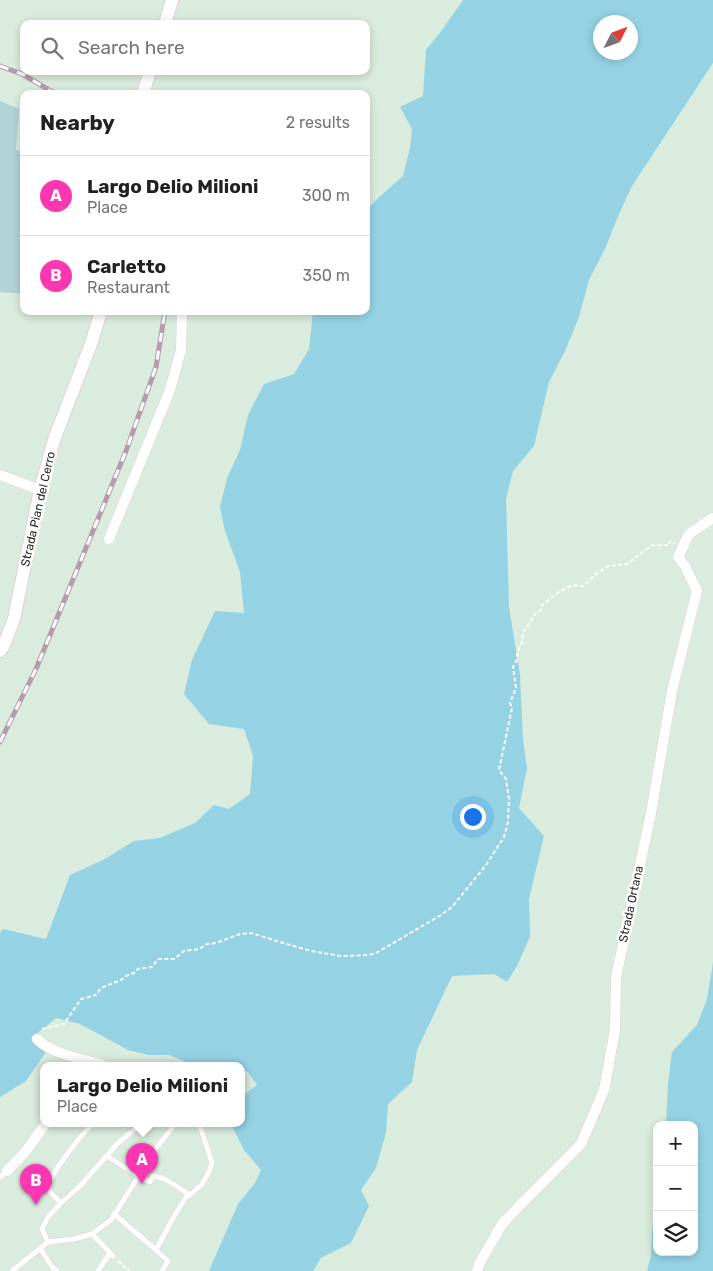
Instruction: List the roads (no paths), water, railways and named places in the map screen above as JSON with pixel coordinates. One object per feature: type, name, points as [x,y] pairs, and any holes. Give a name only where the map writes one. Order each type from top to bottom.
[{"type":"street","points":[[166,20],[172,0]]},
{"type":"street","points":[[144,90],[149,75]]},
{"type":"street","name":"Strada Pian del Cerro","points":[[0,651],[14,619],[40,490],[55,437],[91,344],[100,315]]},
{"type":"street","points":[[109,539],[170,390],[181,350],[182,315]]},
{"type":"street","points":[[0,475],[40,490]]},
{"type":"street","name":"Strada Ortana","points":[[477,1271],[478,1264],[502,1224],[581,1144],[604,1090],[615,1030],[616,977],[651,813],[672,691],[697,591],[685,566],[678,557],[689,534],[713,518]]},
{"type":"street","points":[[37,1039],[44,1046],[54,1051],[92,1062]]},
{"type":"street","points":[[3,1174],[26,1151],[43,1127]]},
{"type":"lane","points":[[61,1202],[50,1192],[47,1185],[60,1162],[89,1127]]},
{"type":"lane","points":[[48,1242],[42,1230],[48,1217],[61,1202],[80,1186],[118,1143],[137,1127]]},
{"type":"lane","points":[[156,1250],[186,1197],[202,1184],[209,1172],[212,1163],[200,1127]]},
{"type":"lane","points":[[14,1270],[48,1242],[74,1239],[92,1234],[111,1220],[171,1128]]},
{"type":"lane","points":[[107,1156],[150,1182],[153,1176],[162,1178],[190,1195]]},
{"type":"lane","points":[[114,1214],[168,1261],[162,1271]]},
{"type":"lane","points":[[92,1234],[112,1255],[98,1271]]},
{"type":"lane","points":[[40,1248],[57,1271]]},
{"type":"railway","points":[[0,66],[20,73]]},
{"type":"railway","points":[[24,75],[49,90]]},
{"type":"railway","points":[[0,742],[36,669],[126,451],[156,367],[164,315]]},
{"type":"place","name":"Largo Delio Milioni","points":[[142,1184]]},
{"type":"place","name":"Carletto","points":[[36,1205]]}]
